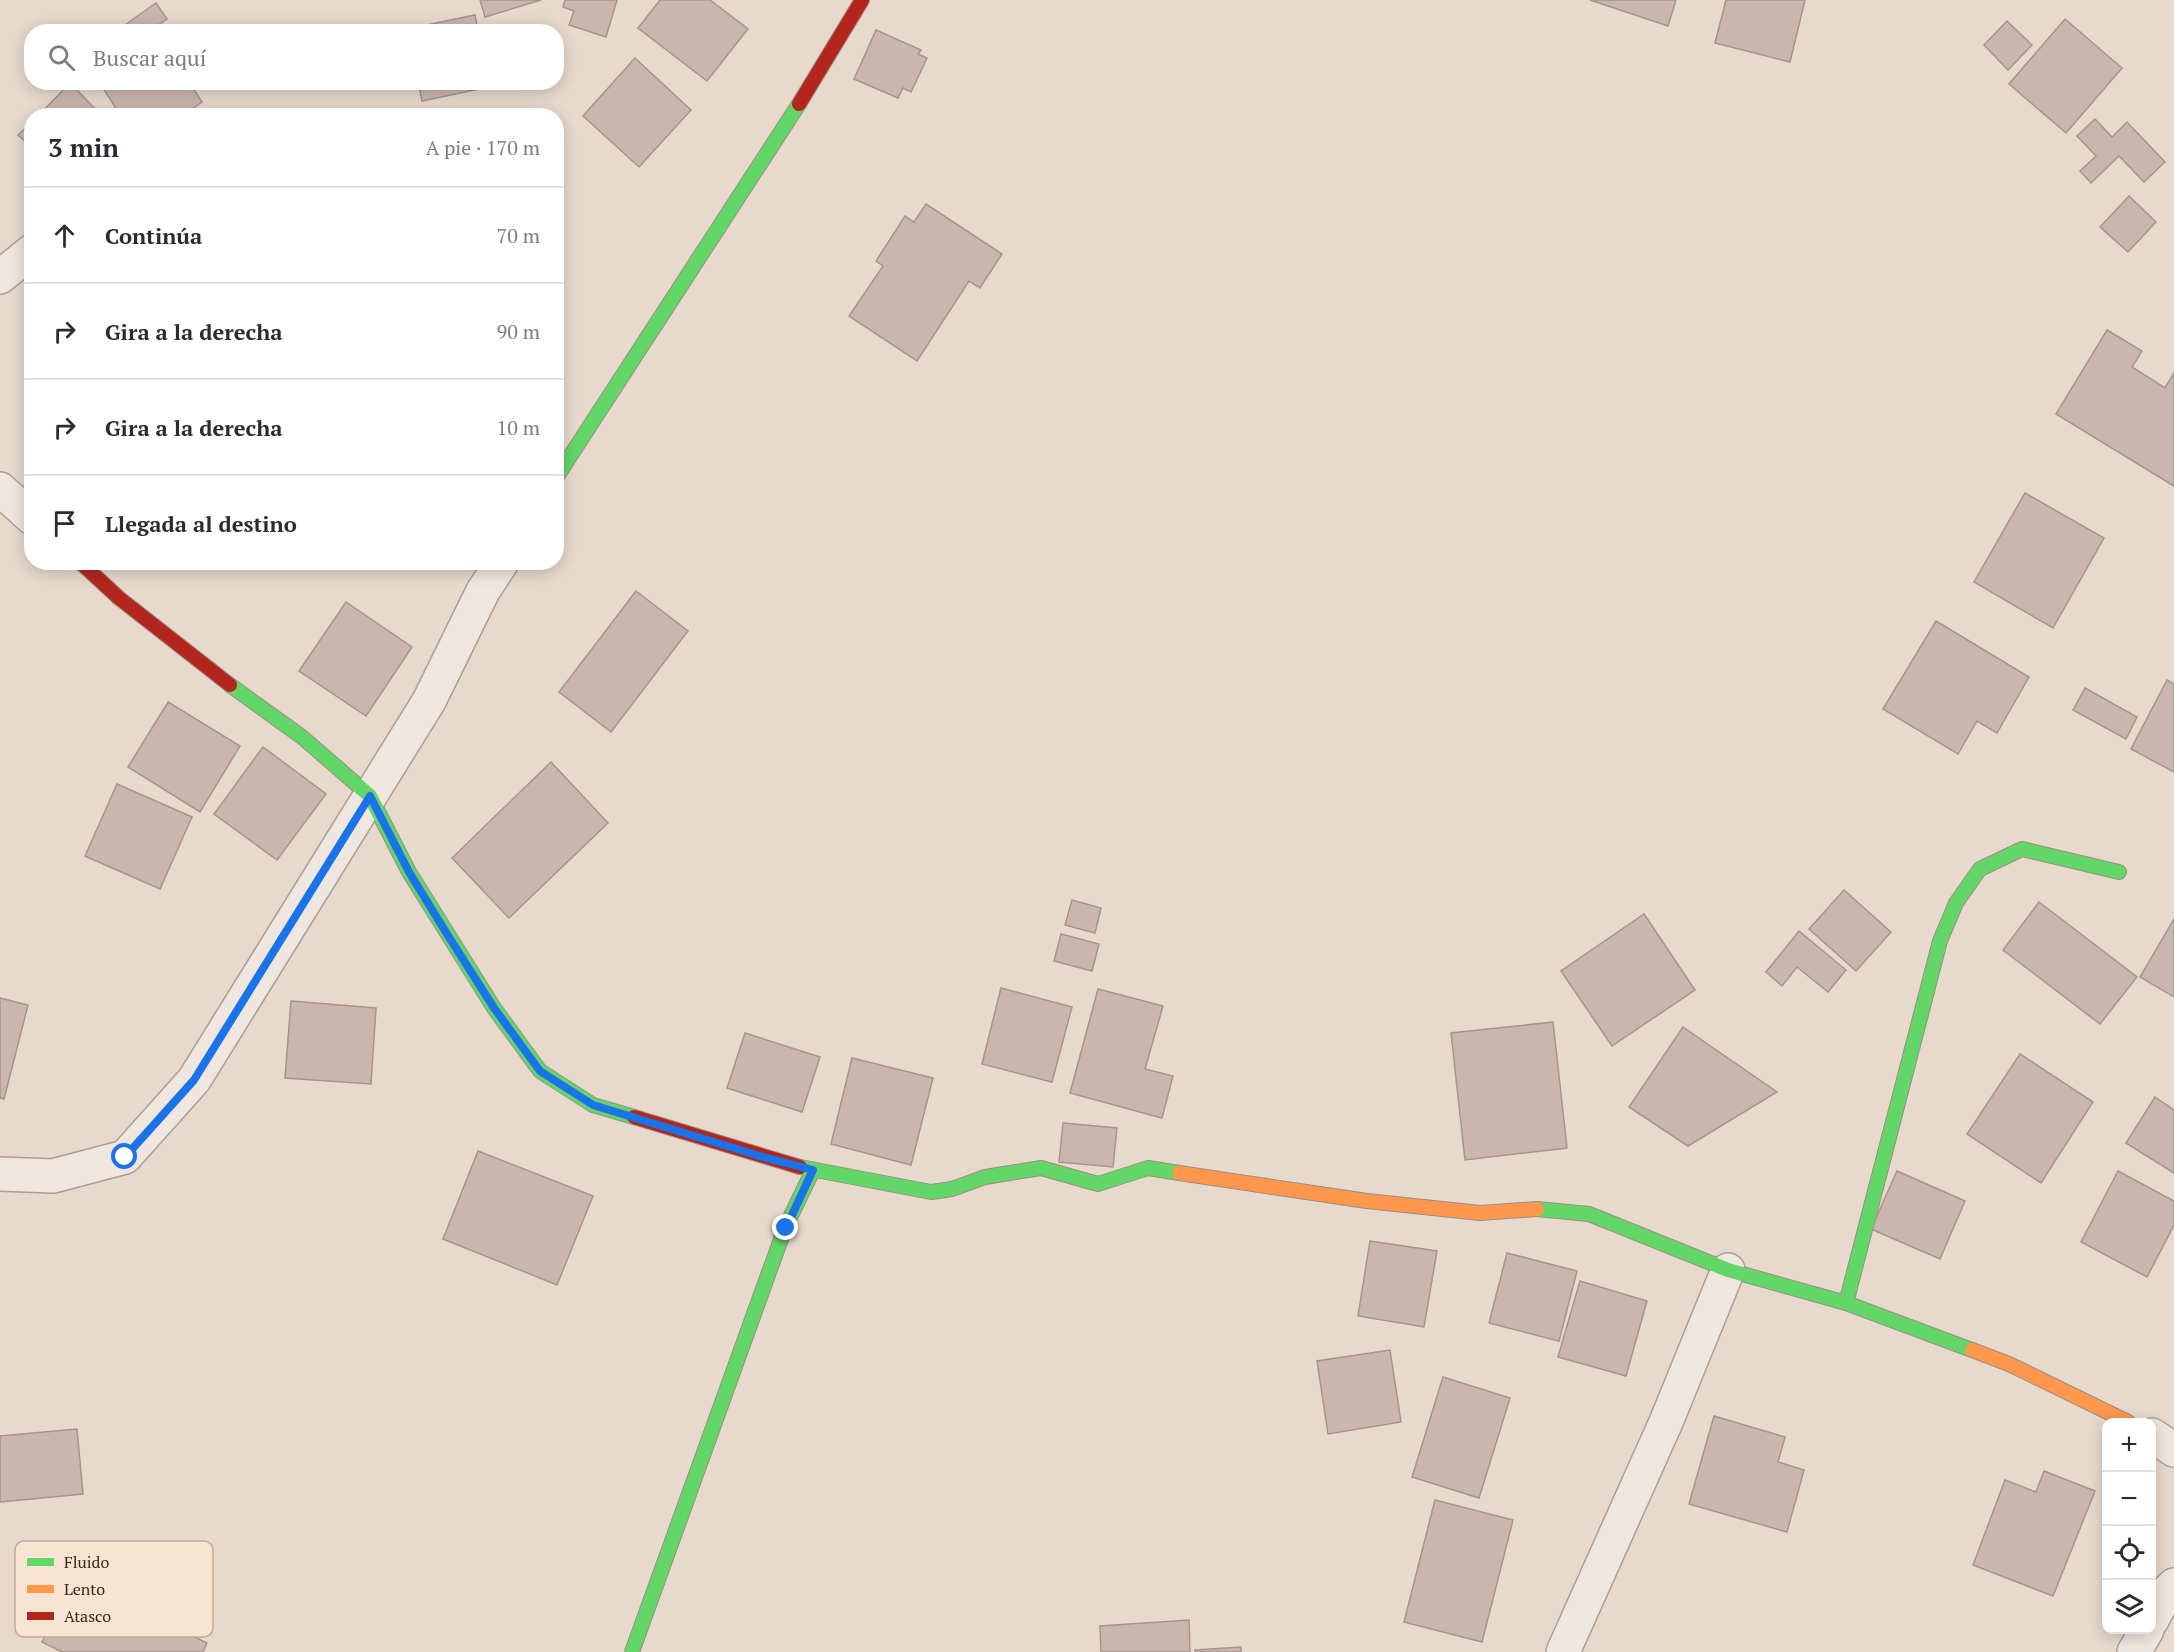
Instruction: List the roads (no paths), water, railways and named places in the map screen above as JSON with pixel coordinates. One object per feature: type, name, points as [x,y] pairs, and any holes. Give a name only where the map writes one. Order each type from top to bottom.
[{"type":"street","points":[[564,466],[791,117],[862,0]]},
{"type":"street","points":[[0,277],[24,257]]},
{"type":"street","points":[[0,489],[24,511]]},
{"type":"street","points":[[89,570],[119,598],[219,677],[302,737],[370,796],[409,872],[494,1008],[540,1071],[593,1105],[813,1170],[931,1191],[952,1189],[985,1177],[1041,1168],[1098,1184],[1148,1168],[1366,1201],[1480,1213],[1541,1209],[1589,1214],[1728,1270],[1846,1303],[2009,1364],[2120,1418]]},
{"type":"street","points":[[0,1174],[53,1176],[125,1157],[194,1080],[429,701],[483,591],[497,570]]},
{"type":"street","points":[[1846,1303],[1940,941],[1956,903],[1980,869],[2022,849],[2119,872]]},
{"type":"street","points":[[632,1652],[782,1239],[813,1170]]},
{"type":"street","points":[[1563,1652],[1666,1422],[1728,1270]]},
{"type":"street","points":[[2156,1438],[2174,1450]]},
{"type":"street","points":[[2156,1611],[2167,1592],[2174,1585]]},
{"type":"street","points":[[2134,1652],[2143,1634]]}]
